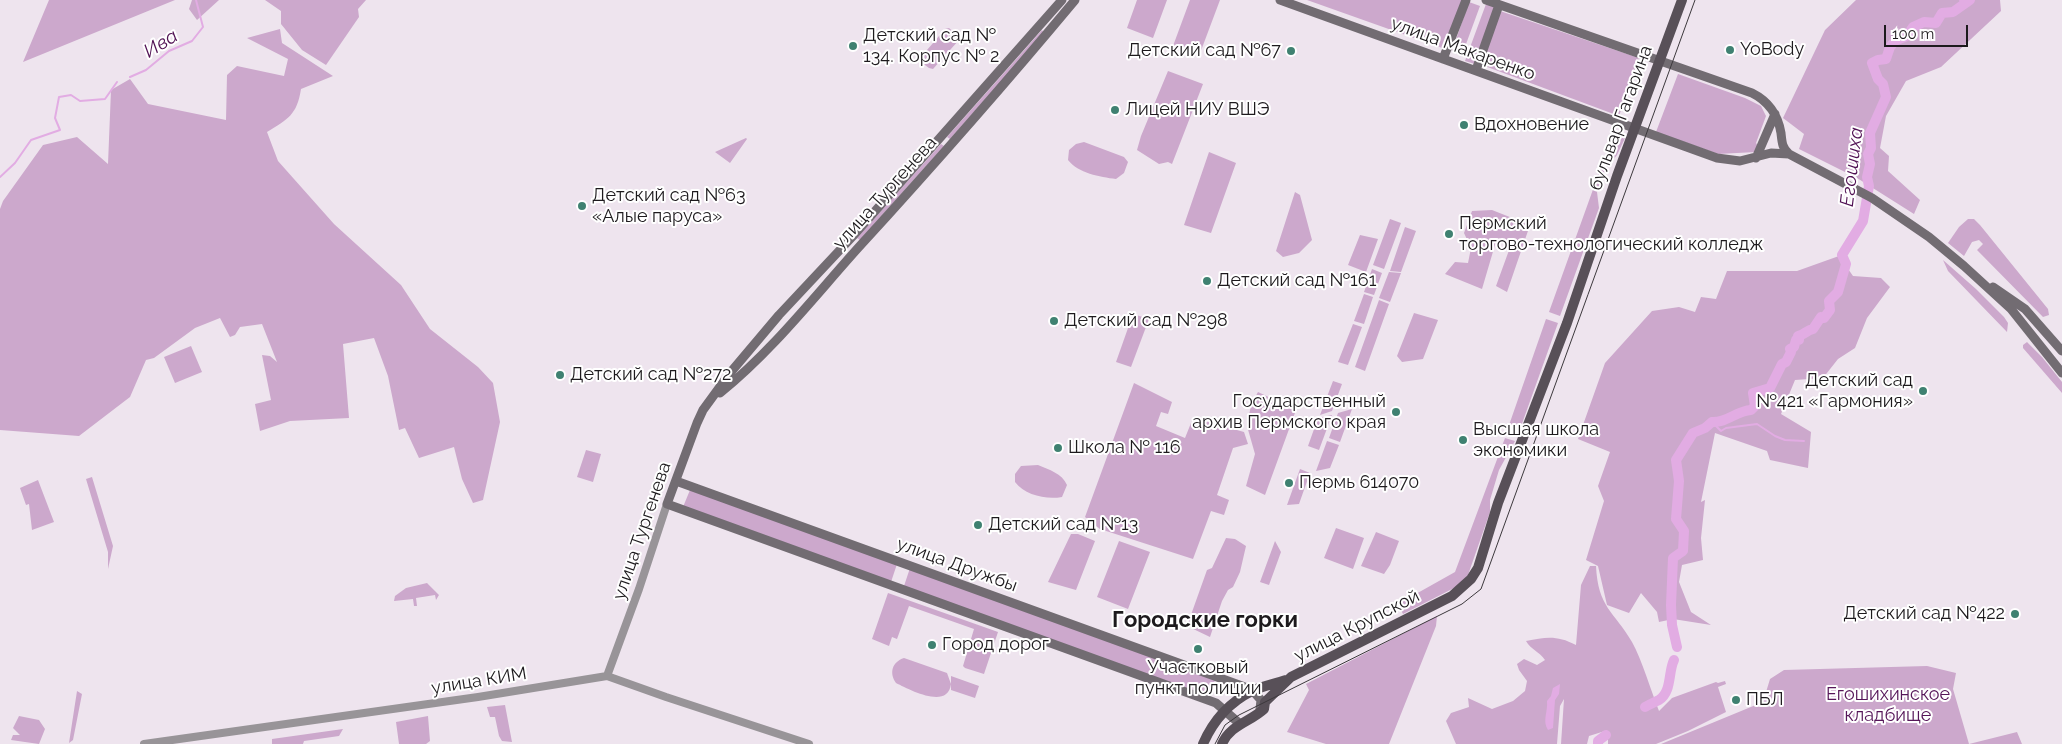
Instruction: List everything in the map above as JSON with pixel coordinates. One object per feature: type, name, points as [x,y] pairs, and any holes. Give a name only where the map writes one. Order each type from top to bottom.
[{"type":"main road","name":"улица Тургенева","points":[[733,377],[804,288],[852,238],[1062,0]]},
{"type":"main road","name":"улица Тургенева","points":[[667,504],[697,423],[712,399],[814,297],[1075,0]]},
{"type":"main road","name":"улица Макаренко","points":[[1280,0],[1298,3],[1444,59],[1717,158],[1740,161],[1756,158],[1771,152],[1789,154]]},
{"type":"main road","points":[[1444,59],[1466,0]]},
{"type":"main road","points":[[1486,0],[1752,93],[1768,104],[1775,114],[1782,144],[1789,154],[1872,198],[1929,237],[2011,309],[2062,373]]},
{"type":"main road","name":"бульвар Гагарина","points":[[1442,601],[1462,588],[1478,568],[1498,503],[1567,323],[1617,176],[1682,0]]},
{"type":"main road","points":[[1476,70],[1499,5]]},
{"type":"main road","points":[[1043,22],[1050,29]]},
{"type":"main road","points":[[1756,158],[1775,114]]},
{"type":"main road","points":[[940,138],[948,146]]},
{"type":"main road","points":[[852,238],[860,246]]},
{"type":"main road","points":[[1964,266],[2025,309],[2062,351]]},
{"type":"main road","points":[[804,288],[814,297]]},
{"type":"main road","name":"улица Дружбы","points":[[676,481],[1226,680],[1257,689]]},
{"type":"main road","points":[[667,504],[1216,703],[1222,713],[1240,724]]},
{"type":"main road","name":"улица Крупской","points":[[1222,713],[1257,689],[1287,680],[1442,601]]},
{"type":"main road","name":"улица Крупской","points":[[1257,716],[1264,709],[1265,702],[1287,680]]},
{"type":"main road","points":[[1222,744],[1225,736],[1240,724],[1257,716],[1261,700],[1257,689]]},
{"type":"main road","points":[[1204,744],[1210,729],[1222,713]]},
{"type":"street","name":"улица Тургенева","points":[[607,676],[639,589],[667,504]]},
{"type":"street","name":"улица КИМ","points":[[144,744],[478,697],[607,676],[703,710],[809,744]]},
{"type":"green space","points":[[49,0],[175,0],[23,62]]},
{"type":"green space","points":[[192,0],[219,0],[197,20],[189,9]]},
{"type":"green space","points":[[265,0],[366,0],[358,9],[359,17],[326,65],[302,50],[281,24],[281,11]]},
{"type":"green space","points":[[1137,0],[1167,0],[1153,38],[1127,28]]},
{"type":"green space","points":[[1190,0],[1220,0],[1199,56],[1173,46]]},
{"type":"green space","points":[[1307,0],[1462,0],[1445,49]]},
{"type":"green space","points":[[1856,0],[2000,0],[2001,11],[1941,67],[1906,81],[1886,116],[1880,148],[1889,156],[1888,171],[1920,200],[1914,214],[1857,178],[1799,149],[1804,134],[1783,118],[1825,30]]},
{"type":"green space","points":[[1469,2],[1480,6],[1462,55],[1452,51]]},
{"type":"green space","points":[[1486,4],[1495,7],[1475,64],[1465,61]]},
{"type":"green space","points":[[1500,11],[1639,58],[1619,116],[1482,65]]},
{"type":"green space","points":[[949,28],[959,37],[959,40],[933,69],[929,68],[921,62],[921,57],[945,29]]},
{"type":"green space","points":[[280,29],[282,43],[333,76],[301,89],[294,111],[267,132],[278,161],[334,224],[401,285],[430,329],[478,367],[493,383],[500,422],[483,500],[473,503],[462,479],[454,447],[419,458],[405,428],[399,430],[388,376],[374,338],[343,344],[349,418],[290,421],[260,431],[255,404],[271,400],[262,355],[270,356],[277,362],[262,324],[240,327],[235,335],[230,337],[220,318],[195,328],[154,358],[146,360],[130,397],[79,436],[0,430],[0,209],[3,201],[43,145],[77,137],[108,164],[111,90],[130,79],[148,104],[226,120],[227,75],[237,66],[284,76],[288,59],[247,38]]},
{"type":"green space","points":[[1042,30],[1044,33],[950,139],[947,137]]},
{"type":"green space","points":[[1168,71],[1203,84],[1172,164],[1168,162],[1159,164],[1137,150]]},
{"type":"green space","points":[[1678,74],[1745,98],[1761,106],[1766,116],[1756,143],[1758,146],[1756,152],[1718,154],[1656,132]]},
{"type":"green space","points":[[1614,131],[1626,136],[1617,155],[1606,169],[1597,192],[1599,208],[1560,316],[1549,312]]},
{"type":"green space","points":[[746,138],[730,163],[715,152]]},
{"type":"green space","points":[[1084,142],[1124,157],[1128,162],[1124,173],[1116,179],[1096,176],[1077,168],[1068,160],[1069,150],[1076,144]]},
{"type":"green space","points":[[941,144],[944,146],[860,240],[857,238]]},
{"type":"green space","points":[[1209,152],[1236,163],[1211,233],[1184,225]]},
{"type":"green space","points":[[1295,192],[1300,195],[1312,240],[1299,253],[1283,257],[1276,251]]},
{"type":"green space","points":[[1492,210],[1530,225],[1507,292],[1496,286],[1512,242],[1497,238],[1482,289],[1445,274],[1455,262],[1468,263],[1471,248],[1464,233],[1472,211]]},
{"type":"green space","points":[[1390,219],[1401,223],[1384,269],[1373,265]]},
{"type":"green space","points":[[1968,219],[1974,219],[1980,225],[2048,309],[2049,315],[2043,317],[1977,250],[1983,244],[1979,240],[1972,242],[1964,256],[1948,243],[1959,227]]},
{"type":"green space","points":[[1405,227],[1416,231],[1401,272],[1390,271]]},
{"type":"green space","points":[[1360,235],[1378,239],[1366,272],[1348,265]]},
{"type":"green space","points":[[1839,256],[1853,276],[1881,278],[1890,287],[1867,318],[1855,348],[1838,359],[1823,378],[1795,380],[1781,414],[1811,432],[1808,468],[1770,460],[1767,451],[1715,433],[1701,502],[1705,500],[1701,538],[1703,560],[1682,565],[1679,582],[1691,612],[1711,625],[1673,619],[1659,622],[1657,612],[1641,593],[1629,613],[1607,605],[1598,566],[1586,560],[1604,501],[1598,486],[1610,452],[1578,439],[1605,363],[1652,311],[1679,307],[1695,312],[1701,297],[1716,299],[1727,271],[1797,271]]},
{"type":"green space","points":[[1943,260],[2004,317],[2008,323],[2007,332],[1948,271]]},
{"type":"green space","points":[[1372,269],[1382,273],[1374,295],[1364,292]]},
{"type":"green space","points":[[1389,272],[1401,273],[1390,302],[1379,298]]},
{"type":"green space","points":[[1364,294],[1373,297],[1364,324],[1354,321]]},
{"type":"green space","points":[[1379,300],[1389,304],[1365,371],[1355,367]]},
{"type":"green space","points":[[1414,313],[1438,320],[1423,359],[1402,362],[1397,356]]},
{"type":"green space","points":[[1133,314],[1149,319],[1131,367],[1116,362]]},
{"type":"green space","points":[[1546,319],[1558,323],[1519,432],[1508,428]]},
{"type":"green space","points":[[1353,324],[1362,327],[1348,365],[1338,362]]},
{"type":"green space","points":[[2027,342],[2062,382],[2062,393],[2023,348],[2023,345]]},
{"type":"green space","points":[[191,346],[202,372],[175,383],[164,357]]},
{"type":"green space","points":[[1333,381],[1342,384],[1332,411],[1320,415]]},
{"type":"green space","points":[[1134,383],[1172,402],[1168,414],[1161,412],[1156,426],[1185,438],[1191,423],[1208,422],[1244,432],[1248,444],[1233,448],[1217,495],[1229,500],[1224,515],[1211,511],[1193,559],[1100,529],[1085,517]]},
{"type":"green space","points":[[1258,392],[1296,410],[1265,495],[1246,486],[1255,454],[1247,426],[1251,405]]},
{"type":"green space","points":[[1352,409],[1340,442],[1329,438],[1338,413]]},
{"type":"green space","points":[[1332,415],[1319,450],[1308,446],[1318,418]]},
{"type":"green space","points":[[1505,438],[1515,441],[1499,470],[1490,500],[1490,512],[1468,575],[1460,585],[1403,614],[1398,604],[1455,572]]},
{"type":"green space","points":[[1327,441],[1339,445],[1330,468],[1316,471]]},
{"type":"green space","points":[[586,450],[601,454],[593,482],[577,477]]},
{"type":"green space","points":[[1038,465],[1055,472],[1065,481],[1067,485],[1062,497],[1036,496],[1019,487],[1015,482],[1015,474],[1021,466]]},
{"type":"green space","points":[[1300,469],[1310,473],[1299,504],[1287,505]]},
{"type":"green space","points":[[92,477],[113,546],[108,569],[108,552],[86,479]]},
{"type":"green space","points":[[38,480],[54,522],[32,530],[29,504],[26,505],[20,488]]},
{"type":"green space","points":[[690,490],[897,564],[891,582],[683,507]]},
{"type":"green space","points":[[1336,528],[1364,538],[1353,569],[1324,558]]},
{"type":"green space","points":[[1376,532],[1399,541],[1390,565],[1384,574],[1361,566]]},
{"type":"green space","points":[[1071,534],[1078,534],[1095,541],[1076,590],[1048,582]]},
{"type":"green space","points":[[1226,538],[1235,539],[1246,546],[1240,572],[1233,587],[1228,590],[1222,601],[1210,637],[1187,626],[1207,570],[1212,568]]},
{"type":"green space","points":[[1119,541],[1150,552],[1128,609],[1097,597]]},
{"type":"green space","points":[[1275,541],[1281,552],[1269,585],[1260,582]]},
{"type":"green space","points":[[1590,566],[1596,566],[1597,580],[1604,600],[1636,649],[1659,711],[1672,698],[1716,682],[1725,681],[1726,684],[1718,687],[1726,712],[1656,744],[1608,744],[1605,731],[1589,736],[1587,744],[1561,744],[1564,699],[1560,706],[1557,744],[1456,744],[1446,721],[1451,713],[1469,707],[1468,698],[1492,709],[1513,701],[1525,691],[1527,681],[1517,664],[1524,659],[1537,665],[1545,660],[1526,641],[1551,638],[1576,645],[1581,585]]},
{"type":"green space","points":[[910,568],[1215,680],[1209,697],[904,586]]},
{"type":"green space","points":[[427,583],[439,595],[436,600],[435,595],[416,598],[417,606],[414,606],[413,599],[394,601],[395,596],[406,588]]},
{"type":"green space","points":[[888,593],[998,632],[984,674],[963,666],[974,629],[909,606],[897,639],[892,637],[889,646],[872,639]]},
{"type":"green space","points":[[1437,616],[1436,626],[1389,744],[1326,744],[1287,732],[1309,690],[1306,684]]},
{"type":"green space","points":[[904,658],[947,673],[951,684],[948,692],[943,696],[928,696],[896,683],[892,672],[893,668],[897,662]]},
{"type":"green space","name":"Егошихинское кладбище","points":[[1927,666],[1956,673],[1953,689],[1969,744],[1661,744],[1763,702],[1770,679],[1784,670]]},
{"type":"green space","points":[[951,676],[979,686],[975,698],[951,690]]},
{"type":"green space","points":[[77,691],[82,694],[73,740],[69,743]]},
{"type":"green space","points":[[505,705],[512,742],[502,741],[495,717],[490,717],[487,707]]},
{"type":"green space","points":[[19,716],[39,720],[45,729],[39,744],[11,740],[13,735],[20,735],[13,728]]},
{"type":"green space","points":[[428,716],[430,741],[426,744],[399,744],[396,722]]},
{"type":"green space","points":[[343,729],[339,736],[304,741],[303,744],[272,744],[272,739]]},
{"type":"green space","name":"Егошихинское кладбище","points":[[2017,732],[2022,744],[1969,744]]},
{"type":"shaded area","points":[[1560,684],[1559,694],[1555,700],[1553,728],[1548,730],[1545,720],[1547,701],[1551,696],[1553,688]]},
{"type":"waterway","name":"Ива","points":[[130,77],[146,70],[169,51],[192,41],[203,27],[196,0]]},
{"type":"waterway","name":"Егошиха","points":[[1960,0],[1962,5]]},
{"type":"waterway","name":"Егошиха","points":[[1677,647],[1672,625],[1671,605],[1673,558],[1683,551],[1684,531],[1676,519],[1679,481],[1676,460],[1693,433],[1705,428],[1712,422],[1722,421],[1741,412],[1751,410],[1755,406],[1753,393],[1770,388],[1782,364],[1786,362],[1791,352],[1790,349],[1794,347],[1796,340],[1799,340],[1798,336],[1813,329],[1821,317],[1824,318],[1830,310],[1829,301],[1838,292],[1846,264],[1842,255],[1863,221],[1869,186],[1867,177],[1870,164],[1868,154],[1871,148],[1870,133],[1886,97],[1883,84],[1878,79],[1872,63],[1886,59],[1890,47],[1895,41],[1907,36],[1913,27],[1924,22],[1936,23],[1942,13],[1953,12],[1970,0]]},
{"type":"waterway","name":"Ива","points":[[0,177],[15,163],[31,140],[60,130],[55,118],[59,97],[71,95],[80,101],[105,99],[117,82]]},
{"type":"waterway","points":[[1712,422],[1721,431],[1726,428],[1757,424],[1785,440],[1804,441]]},
{"type":"waterway","points":[[1645,707],[1659,700],[1666,692],[1674,660]]},
{"type":"waterway","points":[[1598,744],[1598,741],[1606,735]]},
{"type":"tram line","points":[[1215,744],[1225,725],[1239,715],[1462,604],[1481,589],[1695,0]]},
{"type":"place","name":"Детский сад № 134. Корпус № 2","points":[[853,46]]},
{"type":"place","name":"YoBody","points":[[1730,50]]},
{"type":"place","name":"Детский сад №67","points":[[1291,51]]},
{"type":"place","name":"Лицей НИУ ВШЭ","points":[[1115,110]]},
{"type":"place","name":"Вдохновение","points":[[1464,125]]},
{"type":"place","name":"Детский сад №63 «Алые паруса»","points":[[582,206]]},
{"type":"place","name":"Пермский торгово-технологический колледж","points":[[1449,234]]},
{"type":"place","name":"Детский сад №161","points":[[1207,281]]},
{"type":"place","name":"Детский сад №298","points":[[1054,321]]},
{"type":"place","name":"Детский сад №272","points":[[560,375]]},
{"type":"place","name":"Детский сад №421 «Гармония»","points":[[1923,391]]},
{"type":"place","name":"Государственный архив Пермского края","points":[[1396,412]]},
{"type":"place","name":"Высшая школа экономики","points":[[1463,440]]},
{"type":"place","name":"Школа № 116","points":[[1058,448]]},
{"type":"place","name":"Пермь 614070","points":[[1289,483]]},
{"type":"place","name":"Детский сад №13","points":[[978,525]]},
{"type":"place","name":"Детский сад №422","points":[[2015,614]]},
{"type":"place","name":"Город дорог","points":[[932,645]]},
{"type":"place","name":"Участковый пункт полиции","points":[[1198,649]]},
{"type":"place","name":"ПБЛ","points":[[1736,700]]},
{"type":"district","name":"Городские горки","points":[[1205,620]]}]
